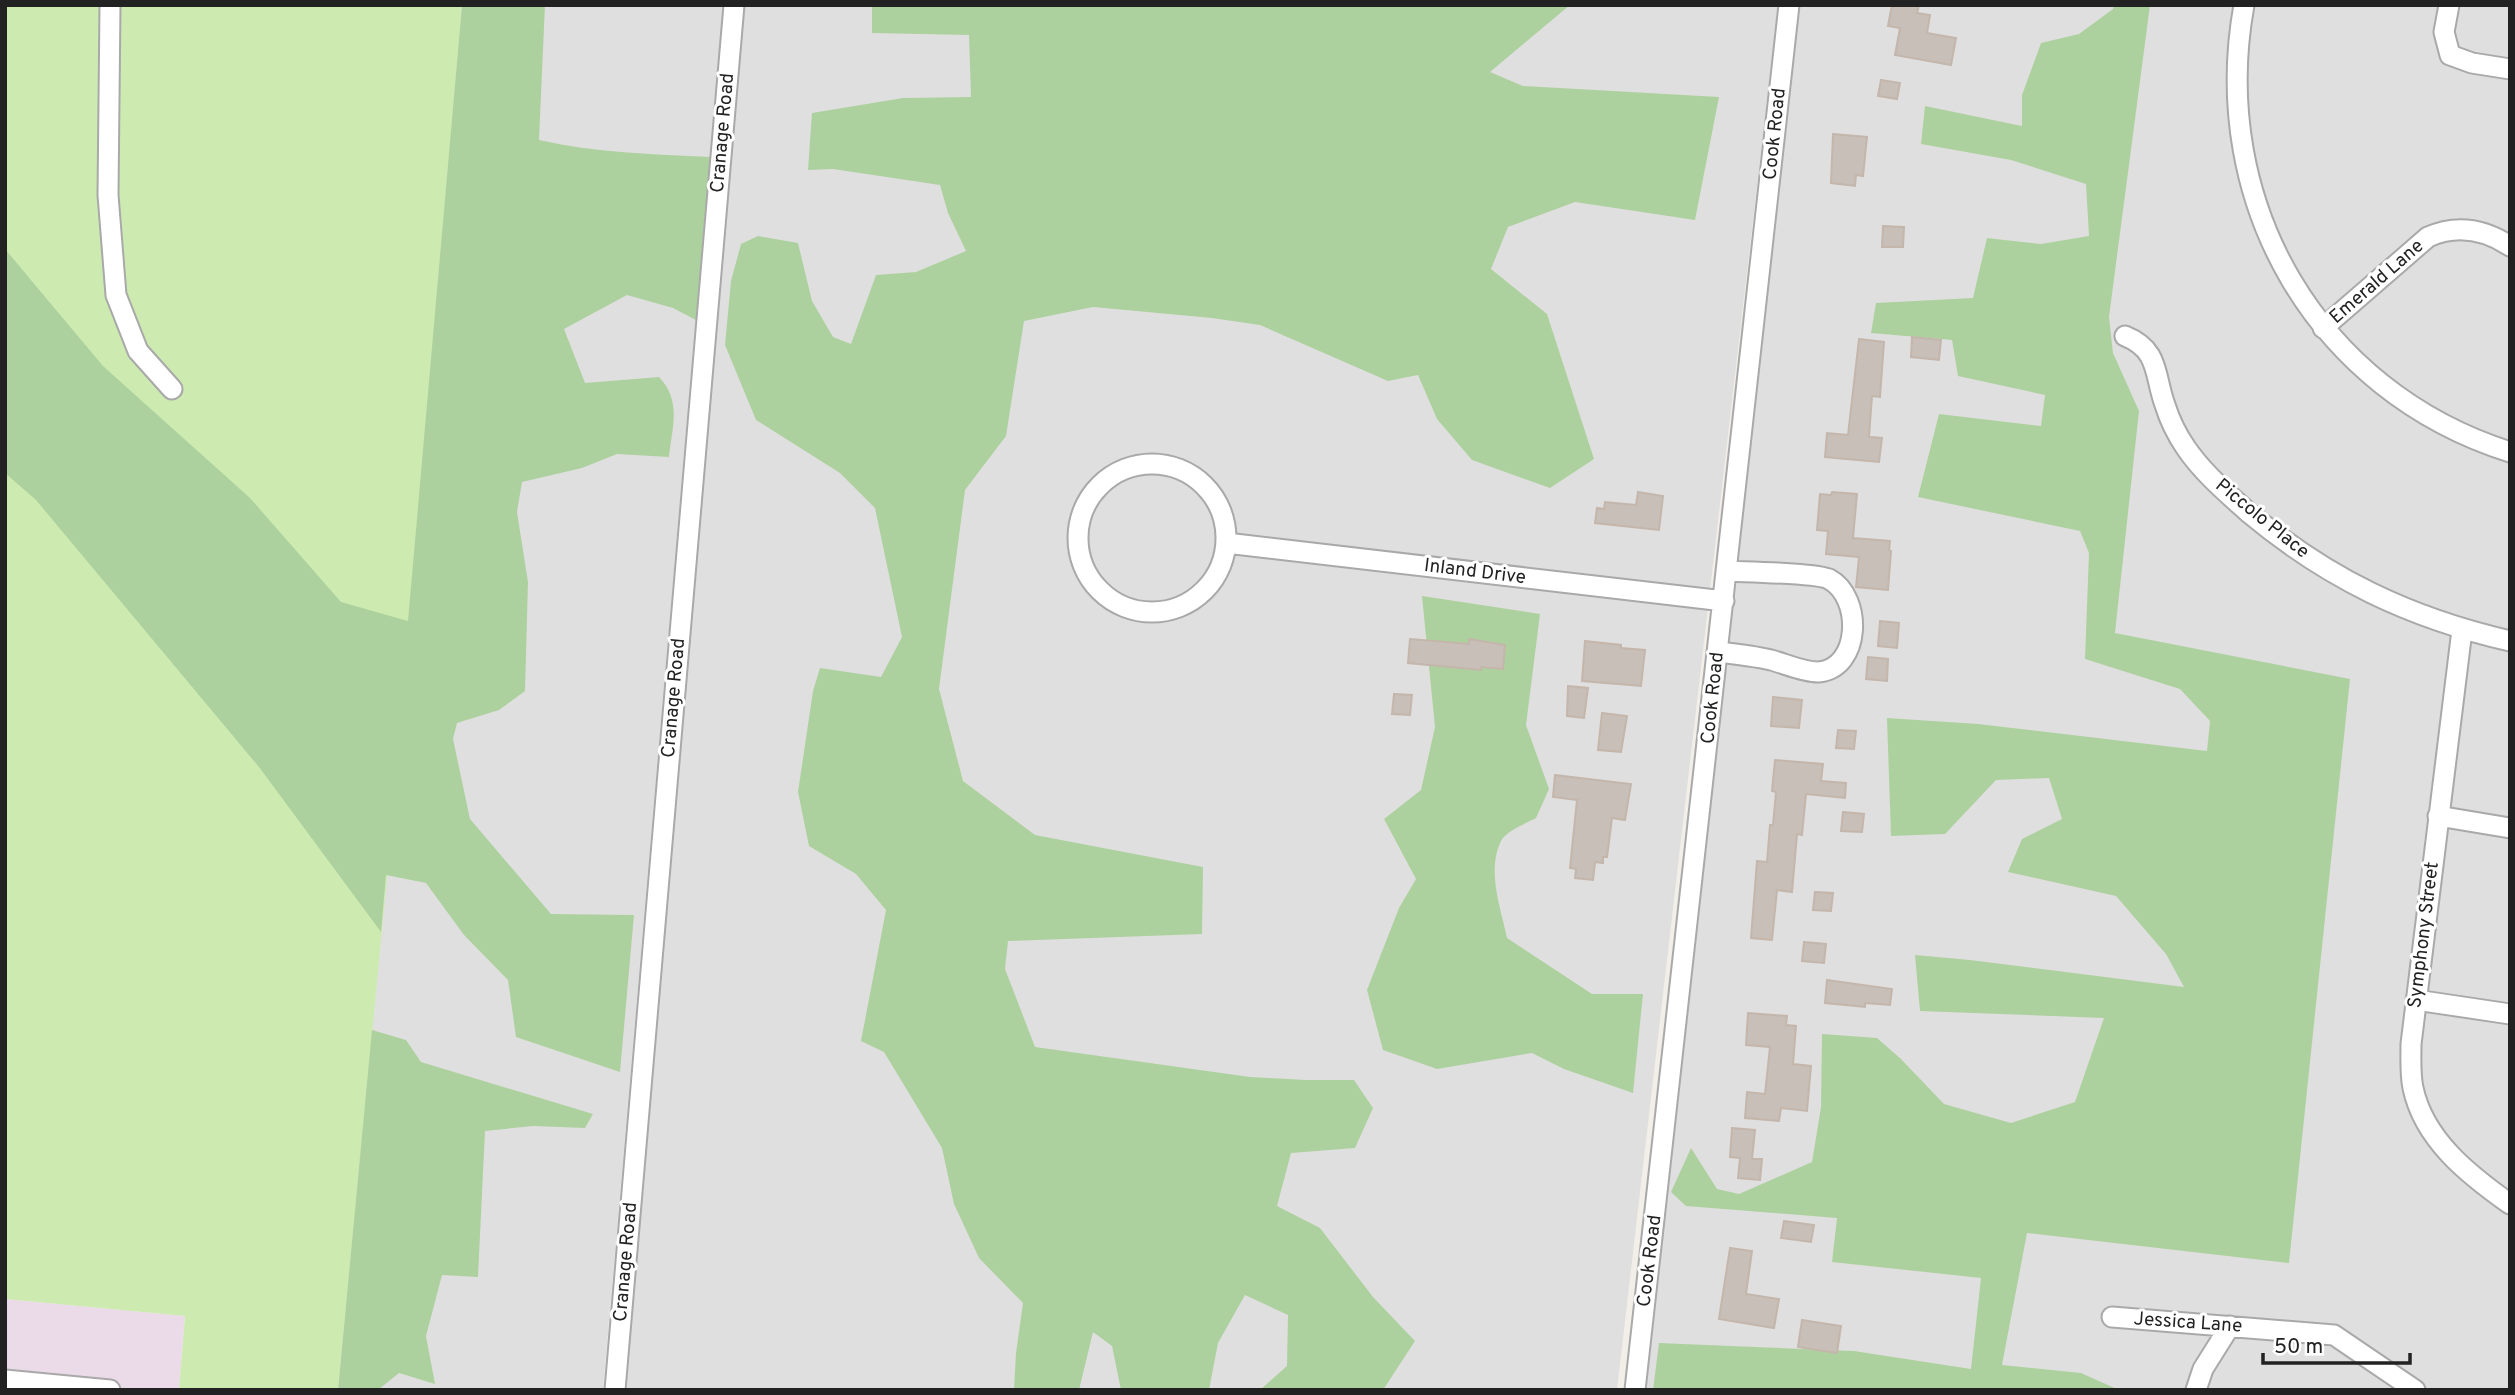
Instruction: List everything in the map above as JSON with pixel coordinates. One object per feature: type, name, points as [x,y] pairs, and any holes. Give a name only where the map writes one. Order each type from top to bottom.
[{"type":"street","points":[[110,5],[108,195],[116,295],[138,351],[172,389]]},
{"type":"street","name":"Cranage Road","points":[[615,1390],[734,5]]},
{"type":"street","name":"Cook Road","points":[[1635,1390],[1790,5]]},
{"type":"street","points":[[2244,5],[2238,34],[2236,78],[2241,144],[2257,209],[2295,289],[2323,328],[2360,366],[2395,395],[2454,431],[2510,452]]},
{"type":"street","points":[[2448,5],[2444,32],[2450,55],[2472,63],[2510,69]]},
{"type":"street","name":"Emerald Lane","points":[[2323,328],[2428,237],[2439,232],[2463,229],[2482,232],[2510,246]]},
{"type":"street","name":"Piccolo Place","points":[[2125,336],[2139,341],[2156,365],[2165,405],[2186,450],[2207,475],[2277,536],[2359,587],[2411,612],[2462,630],[2510,641]]},
{"type":"street","points":[[1140,463],[1177,467],[1199,480],[1212,494],[1224,517],[1226,543],[1220,567],[1201,594],[1171,610],[1145,613],[1130,610],[1107,598],[1089,579],[1077,542],[1080,517],[1086,501],[1109,476],[1140,463]]},
{"type":"street","name":"Inland Drive","points":[[1226,543],[1724,601]]},
{"type":"street","points":[[1718,652],[1770,660],[1806,670],[1827,670],[1839,662],[1850,644],[1854,624],[1844,591],[1827,578],[1727,571]]},
{"type":"street","name":"Symphony Street","points":[[2462,630],[2411,1044],[2411,1067],[2413,1088],[2420,1110],[2447,1152],[2510,1203]]},
{"type":"street","points":[[2438,816],[2510,828]]},
{"type":"street","points":[[2417,1000],[2510,1014]]},
{"type":"street","name":"Jessica Lane","points":[[2112,1317],[2334,1335],[2415,1390]]},
{"type":"street","points":[[2196,1390],[2203,1369],[2230,1326]]},
{"type":"street","points":[[5,1380],[110,1390]]},
{"type":"shaded area","points":[[462,5],[723,5],[603,1390],[338,1390]]},
{"type":"shaded area","points":[[737,5],[1778,5],[1617,1390],[619,1390]]},
{"type":"shaded area","points":[[1798,5],[2510,5],[2510,1390],[1642,1390]]},
{"type":"shaded area","points":[[5,1299],[185,1316],[179,1390],[5,1390]]},
{"type":"green space","points":[[5,5],[462,5],[388,867],[338,1390],[179,1390],[185,1316],[5,1299]]},
{"type":"green space","points":[[462,5],[545,5],[539,140],[603,150],[710,157],[696,320],[673,308],[627,295],[564,329],[585,383],[659,377],[671,395],[673,405],[669,457],[617,454],[582,468],[522,482],[517,512],[528,582],[525,691],[499,710],[457,723],[453,739],[470,819],[551,914],[634,915],[620,1072],[516,1037],[508,980],[464,935],[426,883],[386,875],[381,932],[259,767],[36,500],[5,473],[5,249],[103,366],[250,498],[341,602],[408,621]]},
{"type":"green space","points":[[872,5],[1570,5],[1490,72],[1523,86],[1719,97],[1695,220],[1575,202],[1508,227],[1491,269],[1547,314],[1594,459],[1550,488],[1472,460],[1437,419],[1418,375],[1388,381],[1260,325],[1093,307],[1024,321],[1006,436],[965,490],[939,689],[963,781],[1035,835],[1203,867],[1202,934],[1008,941],[1005,969],[1035,1047],[1250,1077],[1354,1080],[1373,1108],[1355,1148],[1291,1153],[1277,1206],[1320,1228],[1373,1297],[1415,1341],[1383,1390],[1260,1390],[1287,1366],[1288,1315],[1245,1295],[1218,1343],[1209,1390],[1121,1390],[1112,1346],[1093,1332],[1079,1390],[1014,1390],[1023,1303],[979,1258],[954,1204],[942,1148],[884,1052],[861,1041],[886,910],[856,874],[809,846],[798,792],[813,691],[820,668],[881,677],[902,637],[875,508],[840,473],[756,420],[725,345],[731,281],[741,244],[758,236],[798,243],[812,301],[833,337],[851,344],[876,275],[916,272],[966,251],[948,213],[940,185],[833,169],[808,170],[812,113],[903,98],[971,97],[969,35],[872,33]]},
{"type":"green space","points":[[2114,5],[2150,5],[2109,317],[2113,353],[2139,411],[2115,633],[2350,679],[2289,1263],[2027,1233],[2002,1365],[2081,1373],[2119,1390],[1653,1390],[1659,1343],[1854,1351],[1971,1369],[1981,1278],[1832,1262],[1837,1218],[1686,1206],[1671,1192],[1691,1148],[1717,1189],[1739,1194],[1812,1162],[1821,1107],[1822,1034],[1877,1038],[1944,1104],[2011,1123],[2075,1102],[2104,1018],[1920,1011],[1915,955],[2184,987],[2166,954],[2116,896],[2008,872],[2022,839],[2062,819],[2049,778],[1996,780],[1945,834],[1891,836],[1887,718],[1978,724],[2207,751],[2210,721],[2180,689],[2085,659],[2089,553],[2080,531],[1918,497],[1939,414],[2041,426],[2045,395],[1958,376],[1952,340],[1871,333],[1876,303],[1973,298],[1987,238],[2041,244],[2089,236],[2086,184],[2011,160],[1921,144],[1925,106],[2022,126],[2022,95],[2041,43],[2079,34],[2113,9]]},
{"type":"green space","points":[[1422,596],[1540,614],[1526,725],[1549,789],[1536,818],[1511,831],[1500,843],[1495,866],[1499,903],[1507,938],[1592,994],[1643,994],[1633,1093],[1564,1069],[1532,1053],[1437,1069],[1383,1050],[1367,990],[1399,908],[1416,879],[1384,819],[1421,790],[1435,727]]},
{"type":"green space","points":[[372,1030],[406,1040],[421,1062],[593,1114],[585,1128],[533,1126],[485,1131],[478,1277],[442,1275],[426,1336],[435,1384],[399,1373],[378,1390],[338,1390]]},
{"type":"building","points":[[1892,5],[1919,5],[1917,13],[1930,15],[1927,33],[1956,38],[1951,65],[1895,55],[1900,28],[1888,26]]},
{"type":"building","points":[[1881,80],[1900,83],[1897,99],[1878,96]]},
{"type":"building","points":[[1833,134],[1867,137],[1863,176],[1856,175],[1855,186],[1831,183]]},
{"type":"building","points":[[1883,226],[1904,227],[1903,247],[1882,247]]},
{"type":"building","points":[[1912,337],[1941,340],[1939,360],[1911,357]]},
{"type":"building","points":[[1859,339],[1884,342],[1880,397],[1872,396],[1869,437],[1882,438],[1879,462],[1825,457],[1827,433],[1848,435]]},
{"type":"building","points":[[1638,492],[1663,496],[1659,530],[1595,523],[1597,508],[1604,509],[1605,502],[1636,505]]},
{"type":"building","points":[[1832,492],[1857,494],[1853,538],[1890,541],[1888,590],[1856,587],[1859,557],[1826,554],[1828,531],[1817,530],[1820,494],[1831,495]]},
{"type":"building","points":[[1880,621],[1899,623],[1897,648],[1878,646]]},
{"type":"building","points":[[1410,639],[1469,644],[1469,639],[1505,645],[1503,669],[1481,667],[1481,670],[1408,663]]},
{"type":"building","points":[[1585,641],[1645,650],[1641,686],[1582,681]]},
{"type":"building","points":[[1868,657],[1888,659],[1887,681],[1866,679]]},
{"type":"building","points":[[1568,686],[1588,688],[1584,718],[1567,716]]},
{"type":"building","points":[[1394,694],[1412,695],[1410,715],[1392,714]]},
{"type":"building","points":[[1773,697],[1802,700],[1799,728],[1771,726]]},
{"type":"building","points":[[1602,713],[1627,716],[1621,752],[1598,750]]},
{"type":"building","points":[[1838,730],[1856,731],[1854,749],[1836,748]]},
{"type":"building","points":[[1775,760],[1823,764],[1821,781],[1846,783],[1845,798],[1806,794],[1802,835],[1797,834],[1792,892],[1777,890],[1772,940],[1751,938],[1757,861],[1767,862],[1770,825],[1773,825]]},
{"type":"building","points":[[1555,775],[1631,784],[1625,820],[1612,818],[1607,857],[1603,857],[1603,863],[1595,862],[1593,880],[1575,878],[1576,869],[1570,868],[1577,800],[1553,797]]},
{"type":"building","points":[[1843,812],[1864,814],[1862,832],[1841,831]]},
{"type":"building","points":[[1815,892],[1833,893],[1831,911],[1813,910]]},
{"type":"building","points":[[1804,942],[1826,944],[1824,963],[1802,961]]},
{"type":"building","points":[[1827,980],[1892,989],[1890,1005],[1865,1003],[1865,1007],[1825,1003]]},
{"type":"building","points":[[1748,1013],[1787,1016],[1786,1025],[1796,1026],[1793,1064],[1811,1066],[1807,1111],[1781,1108],[1779,1121],[1745,1118],[1747,1092],[1765,1094],[1770,1047],[1746,1045]]},
{"type":"building","points":[[1732,1128],[1755,1130],[1752,1159],[1762,1159],[1760,1180],[1738,1178],[1740,1158],[1730,1157]]},
{"type":"building","points":[[1784,1221],[1814,1225],[1811,1242],[1781,1238]]},
{"type":"building","points":[[1730,1248],[1752,1251],[1746,1294],[1779,1299],[1774,1328],[1719,1319]]},
{"type":"building","points":[[1802,1320],[1841,1326],[1837,1353],[1798,1347]]}]
